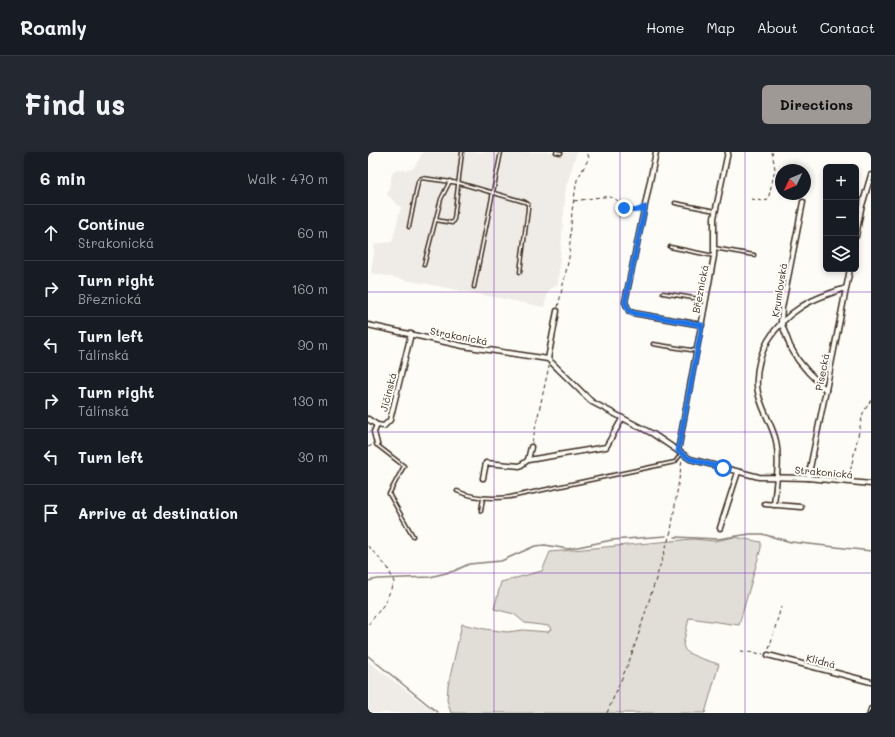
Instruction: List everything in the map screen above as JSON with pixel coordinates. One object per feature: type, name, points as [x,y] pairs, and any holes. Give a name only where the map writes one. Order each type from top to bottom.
[{"type":"street","points":[[656,152],[625,302],[626,307],[633,313],[702,325]]},
{"type":"street","name":"Březnická","points":[[681,453],[714,256],[714,218],[728,152]]},
{"type":"street","points":[[859,220],[871,175]]},
{"type":"street","name":"Krumlovská","points":[[803,202],[782,308],[781,322],[790,346],[798,360],[826,390]]},
{"type":"street","name":"Písecká","points":[[808,478],[849,272]]},
{"type":"street","points":[[774,504],[777,477],[777,454],[775,439],[757,387],[760,358],[772,333],[781,322],[801,306],[846,288]]},
{"type":"street","points":[[548,359],[557,311]]},
{"type":"street","name":"Strakonická","points":[[368,325],[463,346],[548,359],[592,402],[653,434],[690,459],[759,477],[808,478],[871,484]]},
{"type":"street","name":"Jičínská","points":[[376,444],[374,432],[377,425],[384,426],[390,420],[411,334]]},
{"type":"street","points":[[368,419],[377,425]]},
{"type":"street","points":[[483,478],[486,463],[520,466],[528,460],[606,447],[622,419]]},
{"type":"street","points":[[528,460],[531,447]]},
{"type":"street","points":[[720,528],[738,472]]},
{"type":"street","points":[[765,504],[801,508]]},
{"type":"street","name":"Klidná","points":[[768,655],[871,682]]},
{"type":"street","points":[[870,713],[871,709]]},
{"type":"lane","points":[[436,220],[452,223],[454,219],[462,152]]},
{"type":"lane","points":[[474,287],[501,152]]},
{"type":"lane","points":[[556,152],[561,153]]},
{"type":"lane","points":[[409,227],[419,180],[422,178],[459,183],[525,202],[528,204],[520,272]]},
{"type":"lane","points":[[424,265],[441,199],[450,181]]},
{"type":"lane","points":[[675,203],[716,211]]},
{"type":"lane","points":[[670,247],[714,256]]},
{"type":"lane","points":[[714,248],[754,255]]},
{"type":"lane","points":[[663,293],[706,300]]},
{"type":"lane","points":[[653,344],[697,351]]},
{"type":"lane","points":[[376,444],[404,466],[389,494],[413,536]]},
{"type":"lane","points":[[457,491],[466,495],[483,498],[510,497],[670,463],[678,460],[681,453]]},
{"type":"lane","points":[[481,511],[483,498]]},
{"type":"path","points":[[557,311],[569,258],[573,201],[577,180],[589,158],[587,152]]},
{"type":"path","points":[[750,199],[763,201],[768,200],[775,169],[772,152]]},
{"type":"path","points":[[573,201],[609,197],[615,199],[624,208],[631,211],[645,207]]},
{"type":"path","points":[[531,447],[549,365],[548,359]]},
{"type":"path","points":[[848,482],[862,413],[871,400]]},
{"type":"path","points":[[607,713],[632,652],[671,531],[681,453]]},
{"type":"path","points":[[368,546],[388,568],[394,582],[385,603],[368,625]]},
{"type":"path","points":[[742,651],[768,655],[781,607]]},
{"type":"shaded area","points":[[423,152],[577,152],[566,187],[558,284],[548,291],[544,307],[371,273],[375,244],[392,242],[401,207],[387,195],[393,171],[413,169]]},
{"type":"shaded area","points":[[734,537],[761,542],[761,548],[739,625],[689,618],[683,645],[685,650],[692,655],[719,664],[705,713],[451,713],[447,700],[448,686],[462,624],[507,632],[523,630],[548,632],[551,629],[549,626],[525,623],[514,614],[494,609],[501,582],[542,571],[550,552],[693,539],[715,541]]},
{"type":"shaded area","points":[[369,662],[436,713],[368,713]]},
{"type":"waterway","points":[[675,537],[718,539],[750,534],[762,534],[791,542],[871,551]]},
{"type":"waterway","points":[[368,581],[378,579],[430,577],[454,571],[469,564],[501,561],[535,546],[545,545],[568,549],[612,540],[666,536]]},
{"type":"waterway","points":[[368,656],[437,712]]},
{"type":"route","points":[[624,208],[631,211],[645,207],[625,302],[626,307],[633,313],[702,325],[678,451],[690,459],[723,468]]}]
